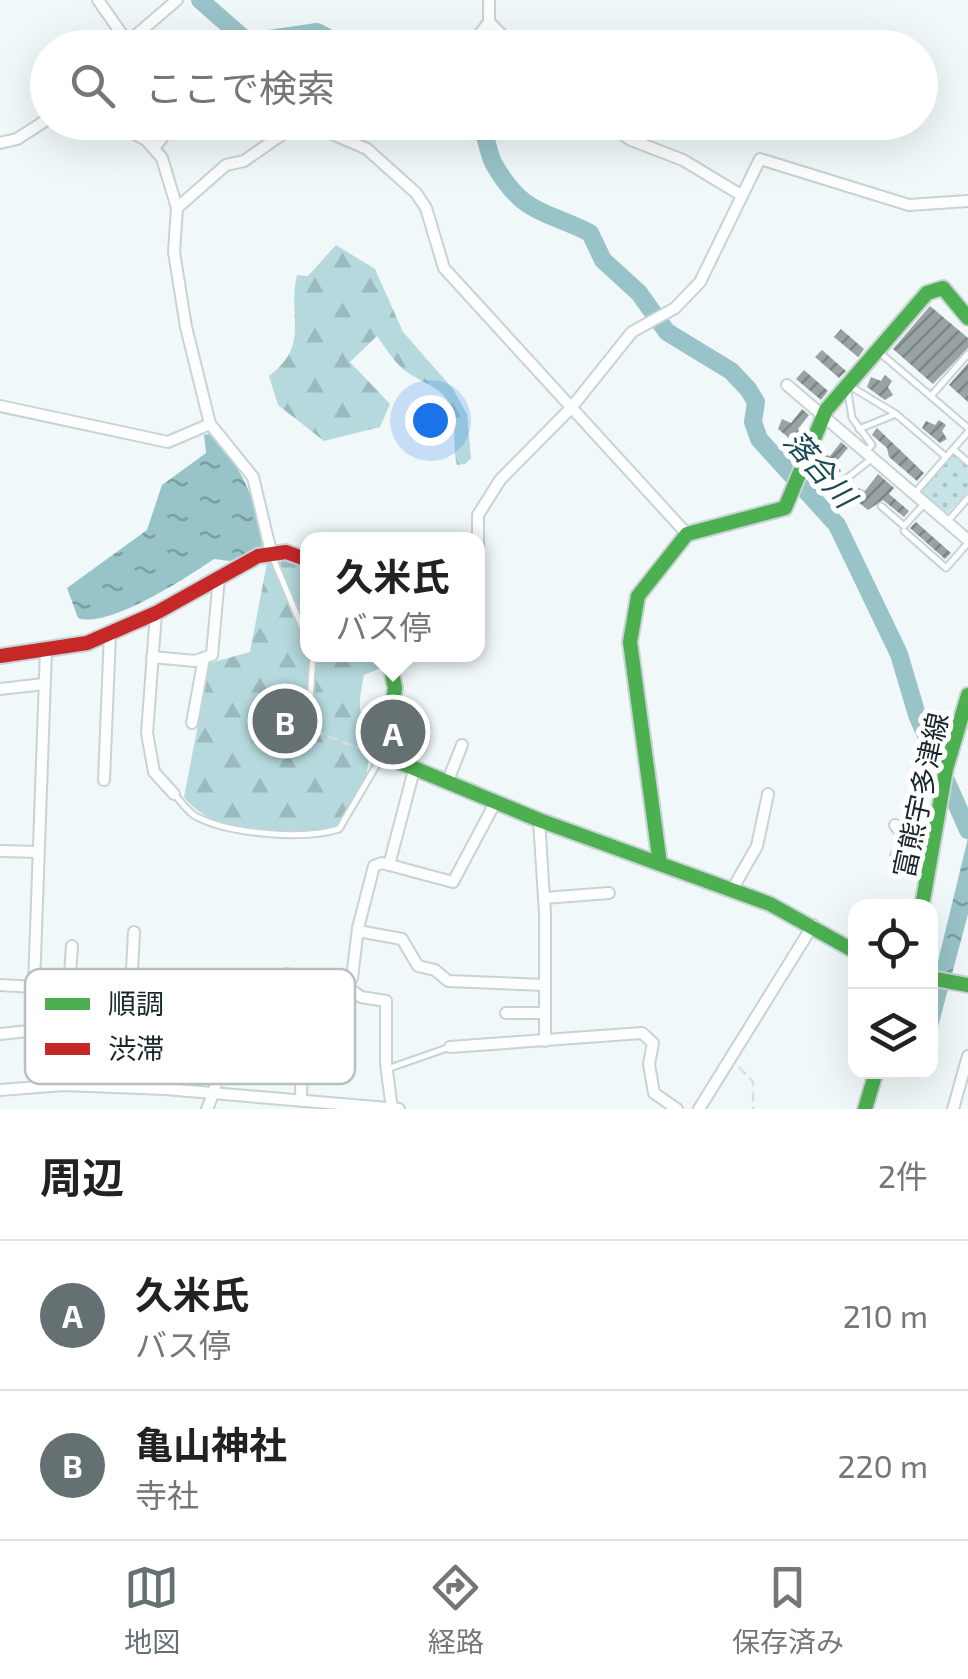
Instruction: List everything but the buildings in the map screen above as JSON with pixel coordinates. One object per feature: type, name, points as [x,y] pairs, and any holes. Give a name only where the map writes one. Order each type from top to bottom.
[{"type":"street","points":[[98,0],[116,30]]},
{"type":"street","points":[[141,30],[178,0]]},
{"type":"street","points":[[478,0],[498,30]]},
{"type":"street","points":[[480,30],[488,18],[489,0]]},
{"type":"street","points":[[0,143],[30,131]]},
{"type":"street","points":[[142,140],[155,148],[178,208],[174,252],[210,424],[253,477],[271,552]]},
{"type":"street","points":[[155,148],[161,140]]},
{"type":"street","points":[[178,208],[226,165],[244,161],[275,140]]},
{"type":"street","points":[[349,140],[367,149],[416,193],[426,208],[444,268],[687,534]]},
{"type":"street","points":[[631,140],[683,160],[741,194]]},
{"type":"street","points":[[479,532],[482,505],[523,454],[538,446],[572,408],[616,347],[686,299],[707,272],[760,159],[909,205],[968,202]]},
{"type":"street","points":[[660,864],[630,642],[638,596],[687,534],[784,508],[803,474],[823,416],[877,350],[936,288],[950,293],[968,318]]},
{"type":"street","points":[[788,385],[968,542]]},
{"type":"street","points":[[0,406],[168,442],[210,424]]},
{"type":"street","points":[[0,656],[71,647],[110,633],[271,552],[300,558]]},
{"type":"street","points":[[152,657],[212,655],[219,577]]},
{"type":"street","points":[[156,612],[146,733],[154,772],[174,794]]},
{"type":"street","points":[[104,780],[110,633]]},
{"type":"street","points":[[35,969],[46,650]]},
{"type":"street","points":[[192,723],[204,658]]},
{"type":"street","points":[[393,662],[396,694],[387,743],[399,762],[539,820],[732,890],[814,925],[848,947]]},
{"type":"street","points":[[0,689],[44,684]]},
{"type":"street","name":"富熊宇多津線","points":[[923,899],[946,769],[968,695]]},
{"type":"street","points":[[448,783],[462,746]]},
{"type":"street","points":[[388,864],[414,770]]},
{"type":"street","points":[[732,890],[756,846],[768,794]]},
{"type":"street","points":[[353,969],[371,870],[388,864],[453,882],[495,802]]},
{"type":"street","points":[[539,820],[545,1041]]},
{"type":"street","points":[[896,856],[938,822]]},
{"type":"street","points":[[894,826],[911,844]]},
{"type":"street","points":[[0,851],[38,852]]},
{"type":"street","points":[[544,898],[609,893]]},
{"type":"street","points":[[699,1109],[791,954],[814,925]]},
{"type":"street","points":[[358,931],[402,939],[418,966],[435,970],[448,981],[545,986]]},
{"type":"street","points":[[132,969],[134,932]]},
{"type":"street","points":[[70,969],[72,946]]},
{"type":"street","points":[[938,980],[968,986]]},
{"type":"street","points":[[0,989],[25,986]]},
{"type":"street","points":[[0,1090],[64,1085],[214,1092],[395,1109],[387,1068],[386,1001],[355,993]]},
{"type":"street","points":[[506,1014],[545,1013]]},
{"type":"street","points":[[0,1034],[25,1031]]},
{"type":"street","points":[[450,1047],[642,1033],[653,1043],[648,1064],[654,1094],[677,1109]]},
{"type":"street","points":[[956,1108],[968,1056]]},
{"type":"street","points":[[866,1109],[874,1079]]},
{"type":"street","points":[[207,1109],[214,1084]]},
{"type":"lane","points":[[877,350],[968,430],[914,494]]},
{"type":"lane","points":[[932,396],[968,354]]},
{"type":"lane","points":[[848,384],[896,414],[946,457]]},
{"type":"lane","points":[[803,474],[833,489],[868,454],[872,445],[859,428],[848,402],[848,384]]},
{"type":"lane","points":[[859,428],[896,414]]},
{"type":"lane","points":[[953,449],[968,462]]},
{"type":"lane","points":[[946,522],[968,498]]},
{"type":"lane","points":[[881,506],[904,526],[925,503]]},
{"type":"lane","points":[[904,532],[946,568],[968,542]]},
{"type":"lane","points":[[271,552],[300,622]]},
{"type":"lane","points":[[308,729],[312,662]]},
{"type":"lane","points":[[174,794],[199,818],[231,828],[310,836],[339,829],[382,756],[399,762]]},
{"type":"lane","points":[[387,1068],[450,1047]]},
{"type":"path","points":[[308,729],[378,756]]},
{"type":"path","points":[[729,1062],[751,1076],[753,1109]]},
{"type":"green space","points":[[336,245],[375,269],[403,332],[453,389],[467,414],[471,458],[465,464],[457,465],[448,400],[402,368],[377,336],[350,362],[390,404],[380,427],[324,441],[278,405],[269,376],[290,353],[294,341],[297,275],[308,276]]},
{"type":"green space","points":[[281,560],[300,564],[300,662],[385,662],[386,666],[364,675],[360,704],[369,734],[368,760],[358,802],[333,827],[315,833],[265,831],[220,822],[184,797],[210,663],[250,652],[267,563]]},
{"type":"shaded area","points":[[954,453],[968,465],[968,492],[946,515],[921,491]]},
{"type":"water","points":[[209,434],[231,459],[246,485],[262,547],[230,561],[214,559],[127,609],[108,616],[78,618],[67,588],[147,530],[162,485],[206,453],[204,435]]},
{"type":"water","points":[[968,838],[968,914],[938,1027],[938,961]]},
{"type":"waterway","name":"落合川","points":[[200,0],[234,30]]},
{"type":"waterway","name":"落合川","points":[[486,140],[495,166],[516,194],[538,210],[590,233],[603,260],[639,293],[667,332],[731,371],[748,389],[756,402],[753,422],[759,439],[837,525],[899,654],[917,715],[968,830]]},
{"type":"traffic: fast","points":[[660,864],[630,642],[638,596],[687,534],[785,508],[826,410],[927,293],[943,288],[968,318]]},
{"type":"traffic: fast","points":[[390,662],[395,688],[387,743],[399,762],[539,820],[770,904],[848,948]]},
{"type":"traffic: fast","points":[[923,899],[946,769],[968,695]]},
{"type":"traffic: fast","points":[[938,979],[968,985]]},
{"type":"traffic: fast","points":[[865,1109],[874,1079]]},
{"type":"traffic: jam","points":[[0,656],[87,643],[156,613],[258,556],[286,552],[300,557]]},
{"type":"place","name":"亀山神社","points":[[285,721]]},
{"type":"place","name":"久米氏","points":[[393,732]]}]
